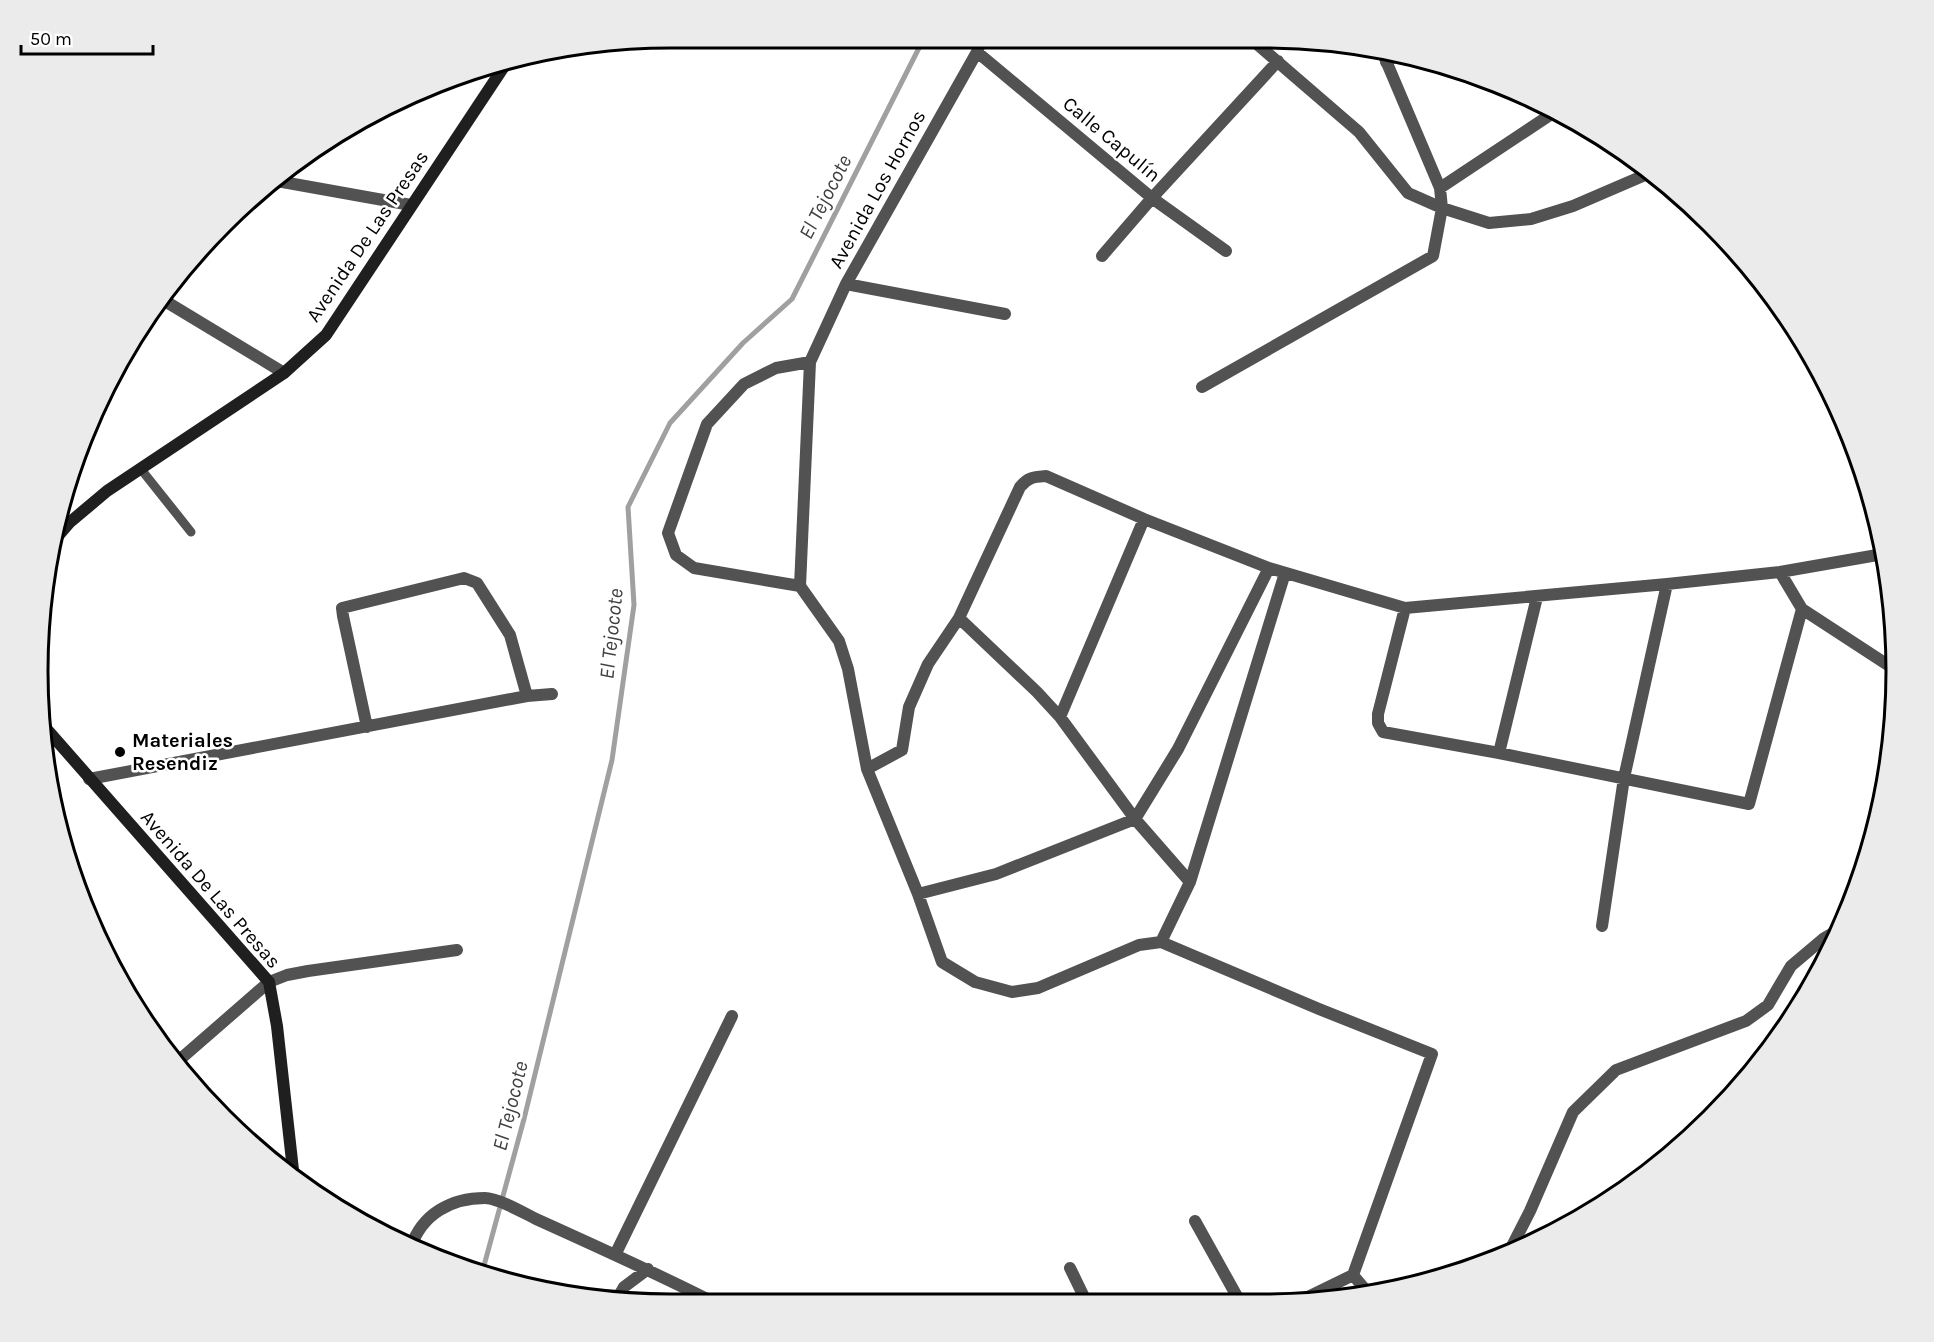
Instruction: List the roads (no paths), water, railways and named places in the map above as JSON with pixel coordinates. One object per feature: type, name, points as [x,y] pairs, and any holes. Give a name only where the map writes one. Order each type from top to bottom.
[{"type":"main road","name":"Avenida De Las Presas","points":[[65,528],[107,491],[284,373],[326,335],[500,72]]},
{"type":"main road","name":"Avenida De Las Presas","points":[[51,735],[269,982],[277,1026],[292,1165]]},
{"type":"street","name":"Avenida Los Hornos","points":[[810,362],[846,284],[978,48]]},
{"type":"street","points":[[1262,48],[1359,132],[1408,193],[1442,208],[1489,223],[1531,219],[1573,206],[1641,177]]},
{"type":"street","name":"Calle Capulín","points":[[977,51],[1152,198],[1226,251]]},
{"type":"street","points":[[1102,256],[1278,61]]},
{"type":"street","points":[[1202,387],[1433,256],[1442,208],[1440,188],[1386,62]]},
{"type":"street","points":[[1440,188],[1548,117]]},
{"type":"street","points":[[285,182],[411,205]]},
{"type":"street","points":[[846,284],[1005,314]]},
{"type":"street","points":[[169,303],[284,373]]},
{"type":"street","points":[[800,586],[694,568],[676,555],[668,533],[707,424],[744,384],[776,368],[810,362],[800,586],[839,641],[848,669],[867,769],[918,894],[942,962],[975,982],[1012,992],[1038,988],[1139,945],[1161,942],[1432,1054],[1353,1275],[1319,1291]]},
{"type":"street","points":[[867,769],[902,750],[909,707],[928,664],[958,618],[1020,487],[1025,480],[1033,477],[1046,476],[1144,519],[1269,568],[1404,608],[1780,572],[1875,555]]},
{"type":"street","points":[[1060,717],[1144,519]]},
{"type":"street","points":[[918,894],[996,874],[1135,819],[1178,749],[1269,568]]},
{"type":"street","points":[[1780,572],[1802,609],[1886,664]]},
{"type":"street","points":[[1161,942],[1190,882],[1285,573]]},
{"type":"street","points":[[367,727],[342,608],[464,578],[477,583],[510,635],[527,696]]},
{"type":"street","points":[[1602,926],[1624,778],[1667,584]]},
{"type":"street","points":[[1499,753],[1537,597]]},
{"type":"street","points":[[1404,608],[1378,714],[1378,723],[1383,732],[1749,804],[1802,609]]},
{"type":"street","points":[[958,618],[1037,692],[1060,717],[1135,819],[1190,882]]},
{"type":"street","points":[[89,779],[527,696],[552,694]]},
{"type":"street","points":[[1515,1241],[1573,1113],[1616,1070],[1746,1021],[1768,1005],[1791,966],[1822,948]]},
{"type":"street","points":[[183,1057],[269,982],[287,975],[308,971],[456,950]]},
{"type":"street","points":[[615,1255],[732,1016]]},
{"type":"street","points":[[414,1239],[433,1213],[456,1200],[490,1198],[698,1294]]},
{"type":"street","points":[[1195,1221],[1236,1294]]},
{"type":"street","points":[[1070,1268],[1083,1294]]},
{"type":"street","points":[[621,1292],[624,1287],[648,1269]]},
{"type":"street","points":[[1353,1275],[1362,1286]]},
{"type":"lane","points":[[140,468],[191,532]]},
{"type":"waterway","name":"El Tejocote","points":[[484,1265],[524,1119],[612,760],[634,605],[628,507],[670,423],[743,343],[792,299],[919,48]]},
{"type":"place","name":"Materiales Resendiz","points":[[120,752]]}]
